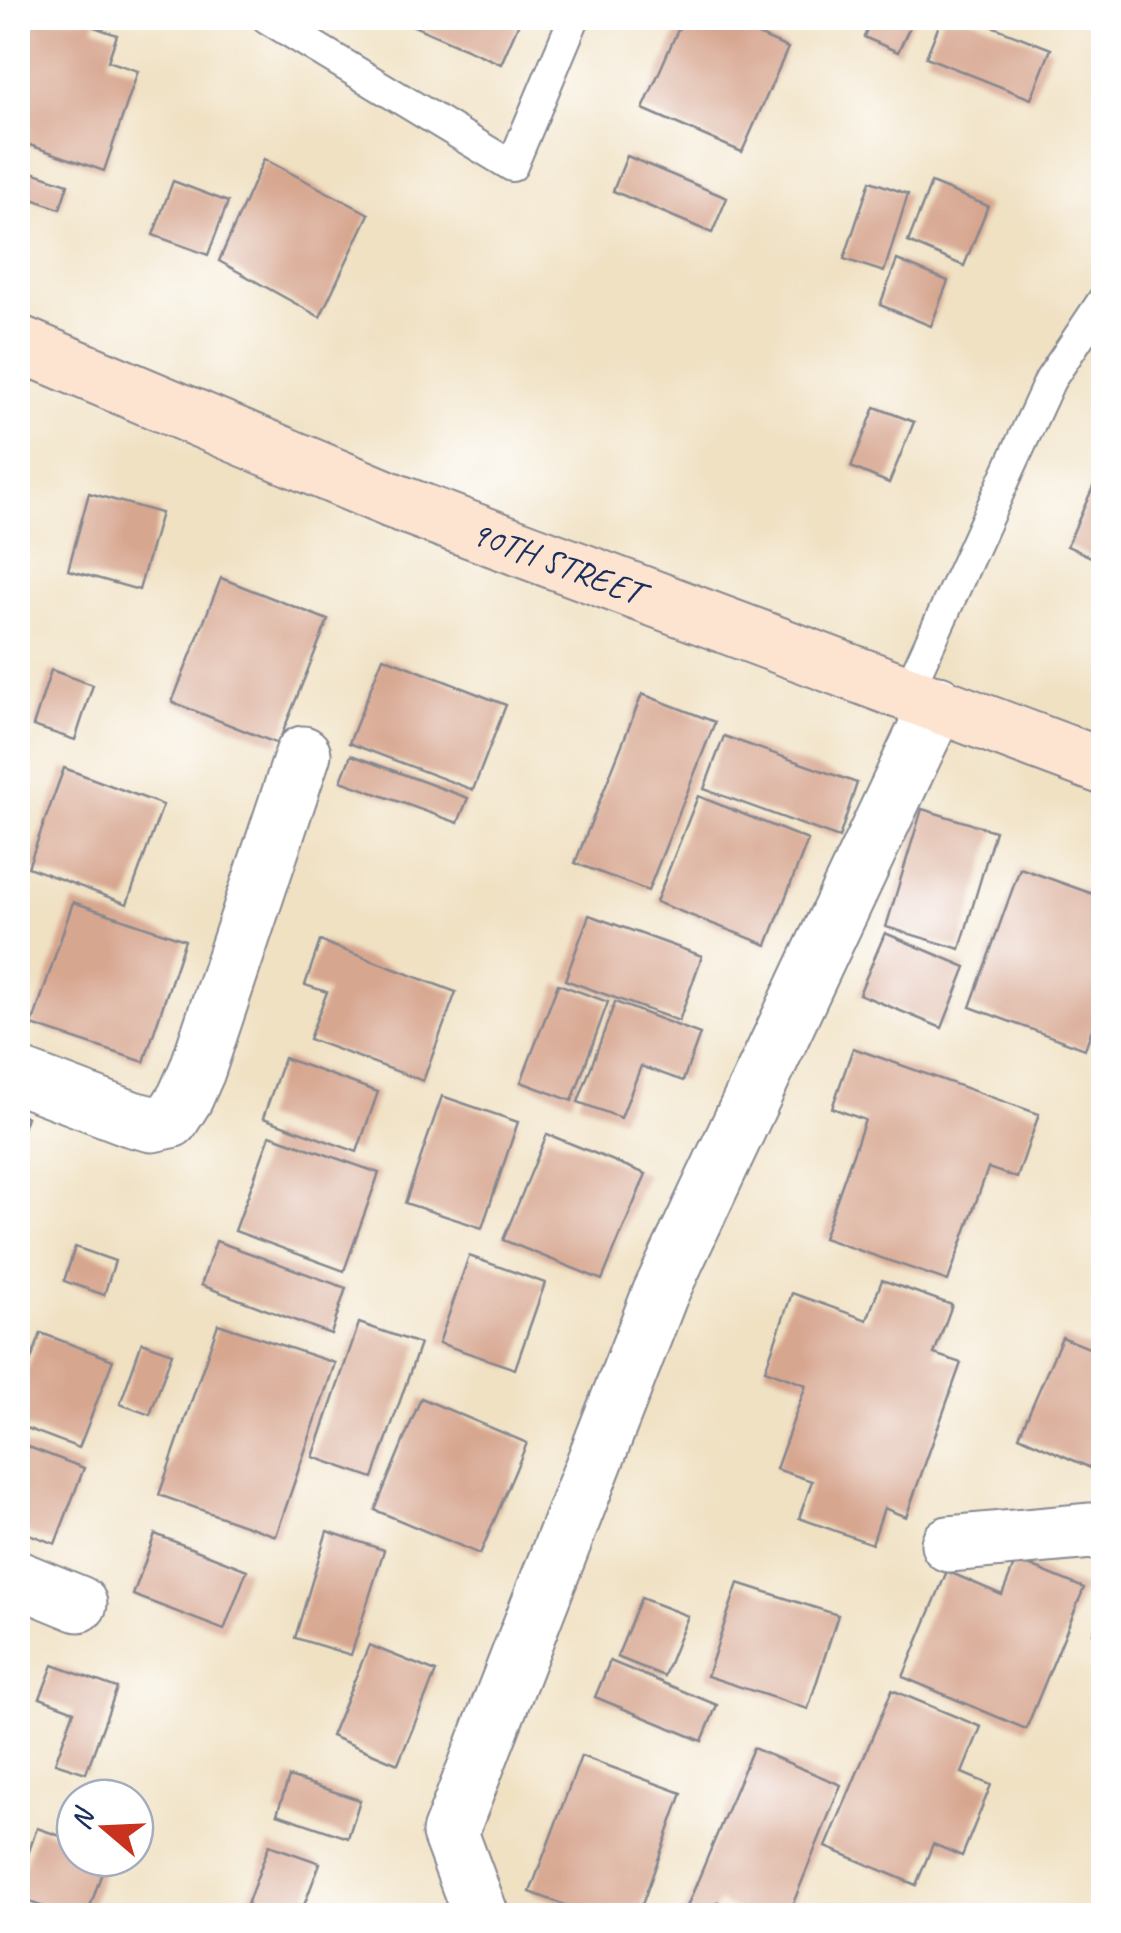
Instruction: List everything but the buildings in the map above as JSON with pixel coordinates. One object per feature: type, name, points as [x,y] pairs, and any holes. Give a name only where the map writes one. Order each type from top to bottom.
[{"type":"street","name":"90TH STREET","points":[[18,343],[391,500],[1104,766]]},
{"type":"street","points":[[481,1916],[450,1832],[660,1294],[923,698]]},
{"type":"street","points":[[18,1076],[132,1119],[152,1124],[171,1120],[197,1071],[303,754]]},
{"type":"street","points":[[949,1544],[1091,1530],[1104,1534]]},
{"type":"street","points":[[18,1579],[79,1604]]},
{"type":"lane","points":[[267,18],[512,166],[574,18]]},
{"type":"lane","points":[[923,698],[1050,380],[1104,300]]}]
